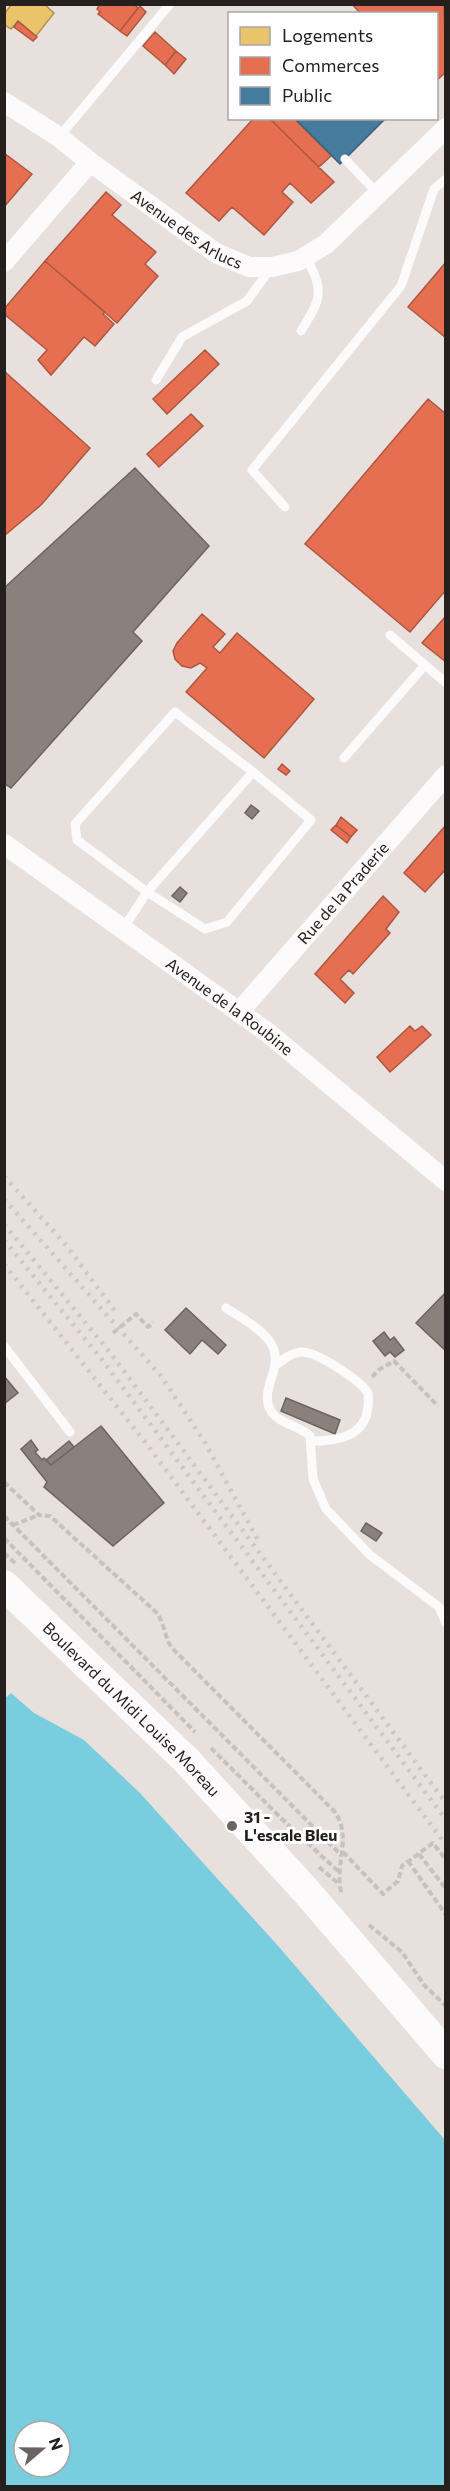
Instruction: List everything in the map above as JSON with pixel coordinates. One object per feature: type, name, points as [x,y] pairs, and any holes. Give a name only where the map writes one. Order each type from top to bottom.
[{"type":"main road","name":"Boulevard du Midi Louise Moreau","points":[[4,1585],[188,1761],[306,1891],[446,2054]]},
{"type":"street","name":"Avenue des Arlucs","points":[[4,102],[59,137],[216,253],[249,267],[272,267],[306,257],[326,244],[446,128]]},
{"type":"street","points":[[4,262],[90,162]]},
{"type":"street","name":"Rue de la Praderie","points":[[239,1012],[446,775]]},
{"type":"street","name":"Avenue de la Roubine","points":[[4,844],[239,1012],[446,1181]]},
{"type":"lane","points":[[59,137],[170,4]]},
{"type":"lane","points":[[345,159],[377,193]]},
{"type":"lane","points":[[285,507],[252,470],[401,286],[434,189],[446,179]]},
{"type":"lane","points":[[301,331],[319,302],[317,278],[306,257]]},
{"type":"lane","points":[[156,380],[182,337],[247,301],[272,267]]},
{"type":"lane","points":[[390,635],[446,683]]},
{"type":"lane","points":[[344,758],[425,665]]},
{"type":"lane","points":[[175,712],[311,820],[227,922],[205,929],[147,892],[77,840],[75,824],[175,712]]},
{"type":"lane","points":[[123,929],[147,892],[253,772]]},
{"type":"lane","points":[[226,1308],[267,1337],[276,1354],[276,1365],[268,1395],[272,1411],[276,1416],[304,1430],[312,1441],[313,1479],[326,1509],[370,1555],[439,1607],[446,1623]]},
{"type":"lane","points":[[4,1346],[70,1431]]},
{"type":"lane","points":[[276,1365],[292,1354],[308,1353],[364,1388],[368,1393],[367,1408],[356,1430],[342,1439],[312,1441]]},
{"type":"path","points":[[113,1333],[136,1314],[148,1327],[153,1322]]},
{"type":"path","points":[[364,1388],[380,1369],[394,1361],[438,1406]]},
{"type":"path","points":[[4,1482],[39,1515]]},
{"type":"path","points":[[13,1525],[39,1515],[50,1515],[156,1612],[161,1618],[166,1640],[172,1648],[335,1812],[344,1829],[339,1884],[343,1898]]},
{"type":"path","points":[[4,1516],[383,1894],[398,1881],[402,1866],[433,1844],[446,1860]]},
{"type":"path","points":[[4,1538],[199,1736]]},
{"type":"path","points":[[207,1744],[286,1823],[340,1872]]},
{"type":"path","points":[[419,1854],[446,1889]]},
{"type":"path","points":[[408,1861],[446,1916]]},
{"type":"path","points":[[361,1918],[402,1952],[424,1985],[446,2006]]},
{"type":"water","points":[[11,1693],[34,1713],[84,1740],[140,1793],[279,1947],[445,2140],[445,2486],[5,2486],[4,1699]]},
{"type":"building: Logements","points":[[12,4],[44,4],[54,13],[36,36],[18,21],[11,29],[4,24],[4,14]]},
{"type":"building: Commerces","points":[[100,4],[134,4],[138,8],[120,31],[98,14],[100,12],[97,9]]},
{"type":"building: Commerces","points":[[352,4],[444,4],[446,72],[438,79],[438,12],[359,12]]},
{"type":"building: Commerces","points":[[140,6],[146,12],[127,36],[120,31]]},
{"type":"building: Commerces","points":[[18,21],[37,37],[33,41],[14,27]]},
{"type":"building: Commerces","points":[[155,32],[176,51],[165,65],[143,46]]},
{"type":"building: Commerces","points":[[176,51],[186,59],[174,74],[165,65]]},
{"type":"building: Commerces","points":[[252,120],[271,120],[334,182],[311,203],[290,183],[282,192],[293,202],[264,235],[232,207],[219,221],[186,193]]},
{"type":"building: Commerces","points":[[271,120],[296,120],[332,155],[319,167]]},
{"type":"building: Commerces","points":[[4,153],[32,174],[4,207]]},
{"type":"building: Commerces","points":[[106,192],[121,205],[112,215],[156,252],[145,264],[158,276],[117,323],[45,261]]},
{"type":"building: Commerces","points":[[45,261],[105,312],[103,314],[114,324],[95,346],[84,337],[51,375],[38,360],[47,350],[4,314],[4,309]]},
{"type":"building: Commerces","points":[[446,262],[446,338],[408,307]]},
{"type":"building: Commerces","points":[[205,350],[219,364],[167,414],[153,399]]},
{"type":"building: Commerces","points":[[4,371],[90,448],[41,505],[4,536]]},
{"type":"building: Commerces","points":[[428,399],[446,414],[446,590],[410,632],[305,544]]},
{"type":"building: Commerces","points":[[191,414],[203,426],[159,467],[147,454]]},
{"type":"building: Commerces","points":[[202,614],[225,634],[213,647],[220,653],[237,633],[314,699],[264,758],[186,692],[207,668],[200,663],[191,668],[182,666],[175,659],[173,651]]},
{"type":"building: Commerces","points":[[446,616],[446,662],[422,643]]},
{"type":"building: Commerces","points":[[282,764],[290,771],[286,775],[278,769]]},
{"type":"building: Commerces","points":[[341,817],[357,830],[351,837],[336,825]]},
{"type":"building: Commerces","points":[[336,825],[351,837],[347,843],[331,830]]},
{"type":"building: Commerces","points":[[446,825],[446,869],[425,892],[404,873]]},
{"type":"building: Commerces","points":[[383,896],[399,912],[386,929],[390,933],[353,974],[349,970],[340,979],[354,993],[345,1003],[315,974]]},
{"type":"building: Commerces","points":[[410,1026],[415,1031],[422,1026],[431,1035],[390,1072],[377,1057]]},
{"type":"building: Public","points":[[296,120],[384,120],[340,164]]},
{"type":"building: Industrie","points":[[135,468],[209,546],[133,632],[142,641],[11,788],[4,783],[4,588]]},
{"type":"building: Industrie","points":[[251,805],[259,811],[252,819],[245,813]]},
{"type":"building: Industrie","points":[[180,887],[187,893],[180,902],[172,896]]},
{"type":"building: Industrie","points":[[446,1292],[446,1351],[416,1323]]},
{"type":"building: Industrie","points":[[186,1308],[226,1345],[218,1354],[202,1340],[190,1354],[165,1330]]},
{"type":"building: Industrie","points":[[384,1332],[390,1340],[394,1337],[404,1350],[395,1357],[390,1352],[385,1356],[373,1341]]},
{"type":"building: Industrie","points":[[4,1376],[18,1393],[4,1404]]},
{"type":"building: Industrie","points":[[286,1398],[340,1420],[335,1434],[281,1411]]},
{"type":"building: Industrie","points":[[101,1426],[164,1503],[113,1546],[44,1487],[47,1482],[21,1449],[31,1440],[38,1450],[35,1452],[51,1465]]},
{"type":"building: Industrie","points":[[69,1441],[74,1447],[51,1465],[46,1460]]},
{"type":"building: Industrie","points":[[366,1523],[382,1533],[376,1541],[361,1531]]},
{"type":"railway","points":[[4,1176],[66,1245],[115,1311]]},
{"type":"railway","points":[[4,1199],[161,1376],[204,1441],[259,1542]]},
{"type":"railway","points":[[4,1224],[112,1355],[446,1803]]},
{"type":"railway","points":[[4,1240],[103,1361],[446,1820]]},
{"type":"railway","points":[[4,1264],[145,1442],[446,1845]]},
{"type":"place","name":"31 - L'escale Bleu","points":[[232,1826]]}]
